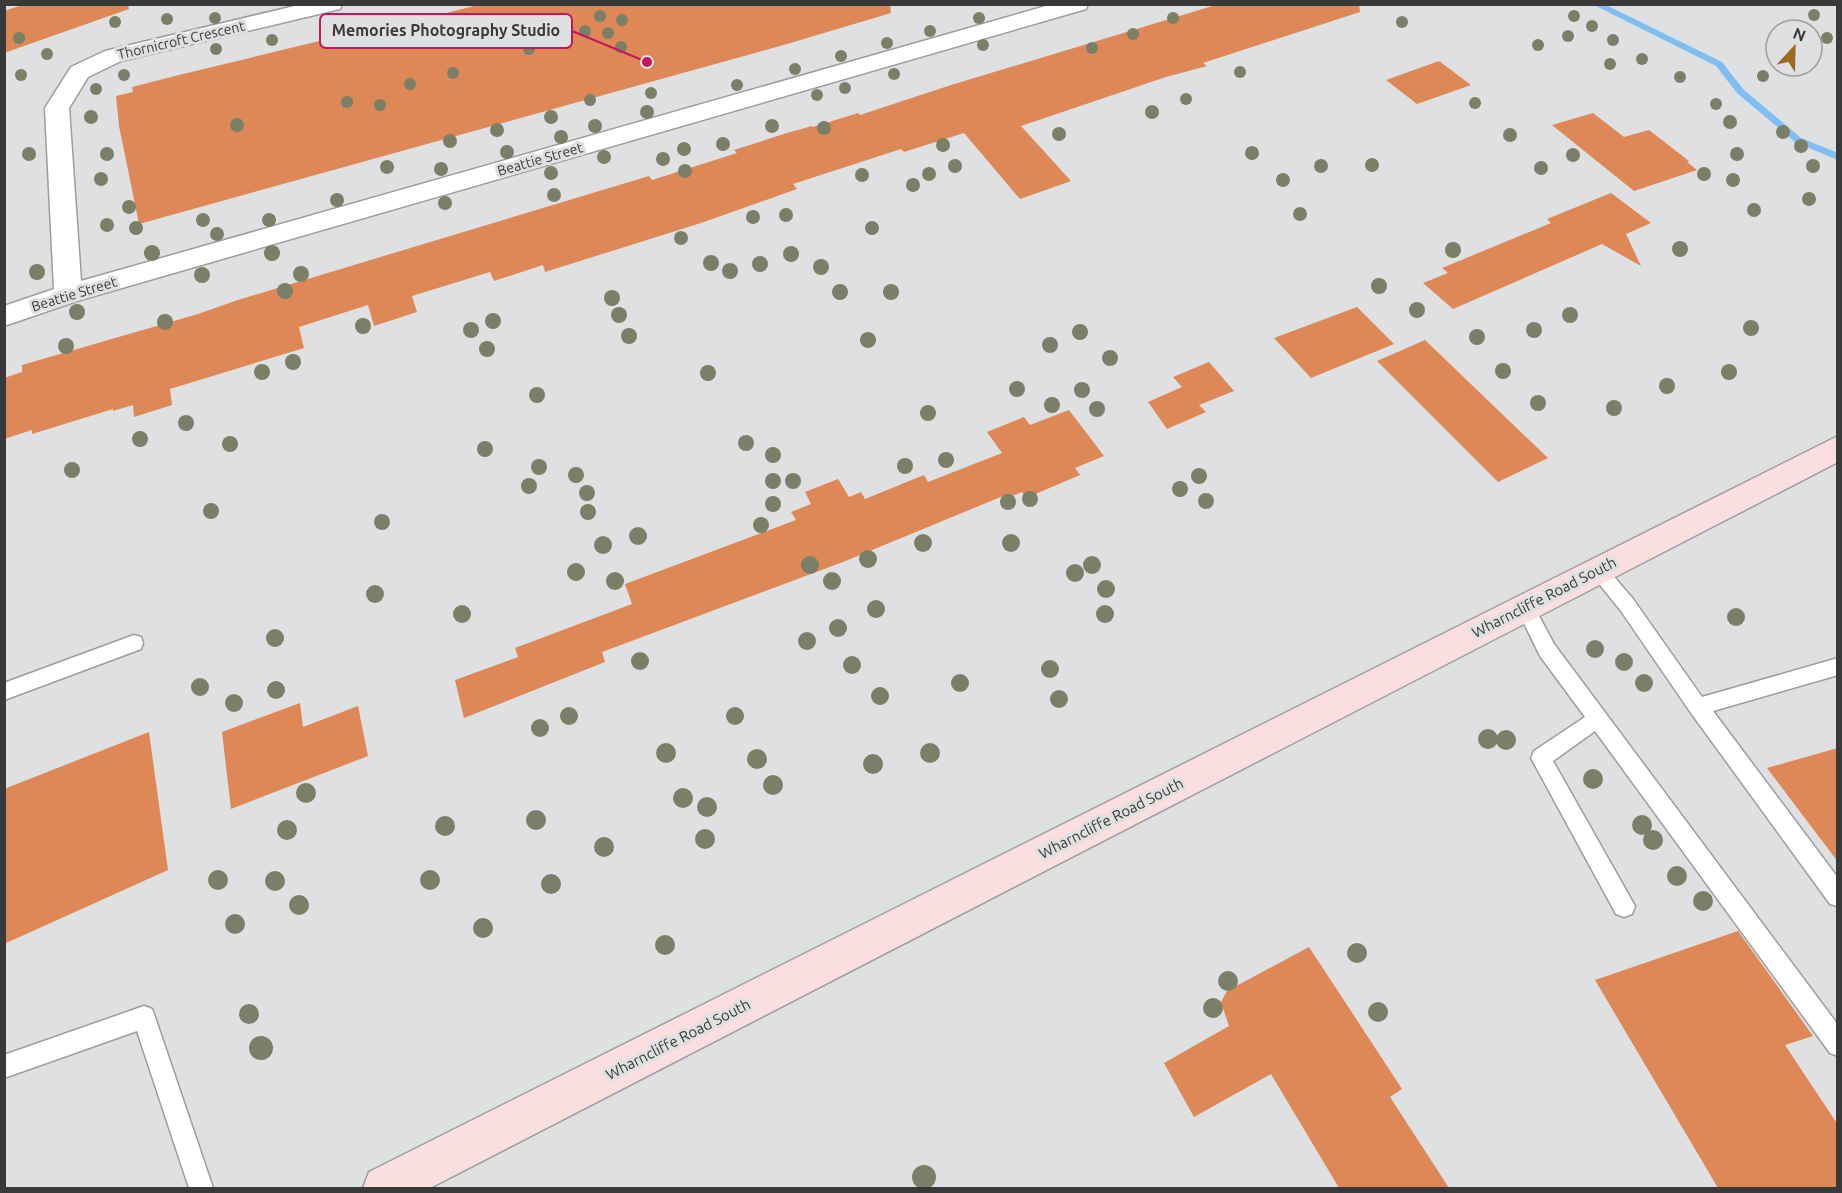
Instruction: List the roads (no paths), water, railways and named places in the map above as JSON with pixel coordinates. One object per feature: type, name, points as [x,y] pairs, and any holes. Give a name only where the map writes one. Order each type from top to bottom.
[{"type":"main road","name":"Wharncliffe Road South","points":[[385,1188],[1838,448]]},
{"type":"street","name":"Thornicroft Crescent","points":[[68,294],[57,108],[79,72],[113,56],[332,4]]},
{"type":"street","name":"Beattie Street","points":[[4,316],[68,294],[1077,4]]},
{"type":"lane","points":[[1598,570],[1628,605],[1698,707],[1838,896]]},
{"type":"lane","points":[[1525,607],[1547,650],[1838,1045]]},
{"type":"lane","points":[[4,692],[134,643]]},
{"type":"lane","points":[[1698,707],[1838,666]]},
{"type":"lane","points":[[1597,718],[1541,758],[1624,906]]},
{"type":"lane","points":[[4,1067],[144,1017],[201,1188]]},
{"type":"waterway","points":[[1596,4],[1719,64],[1740,91],[1798,140],[1838,157]]},
{"type":"place","name":"Memories Photography Studio","points":[[647,62]]}]
